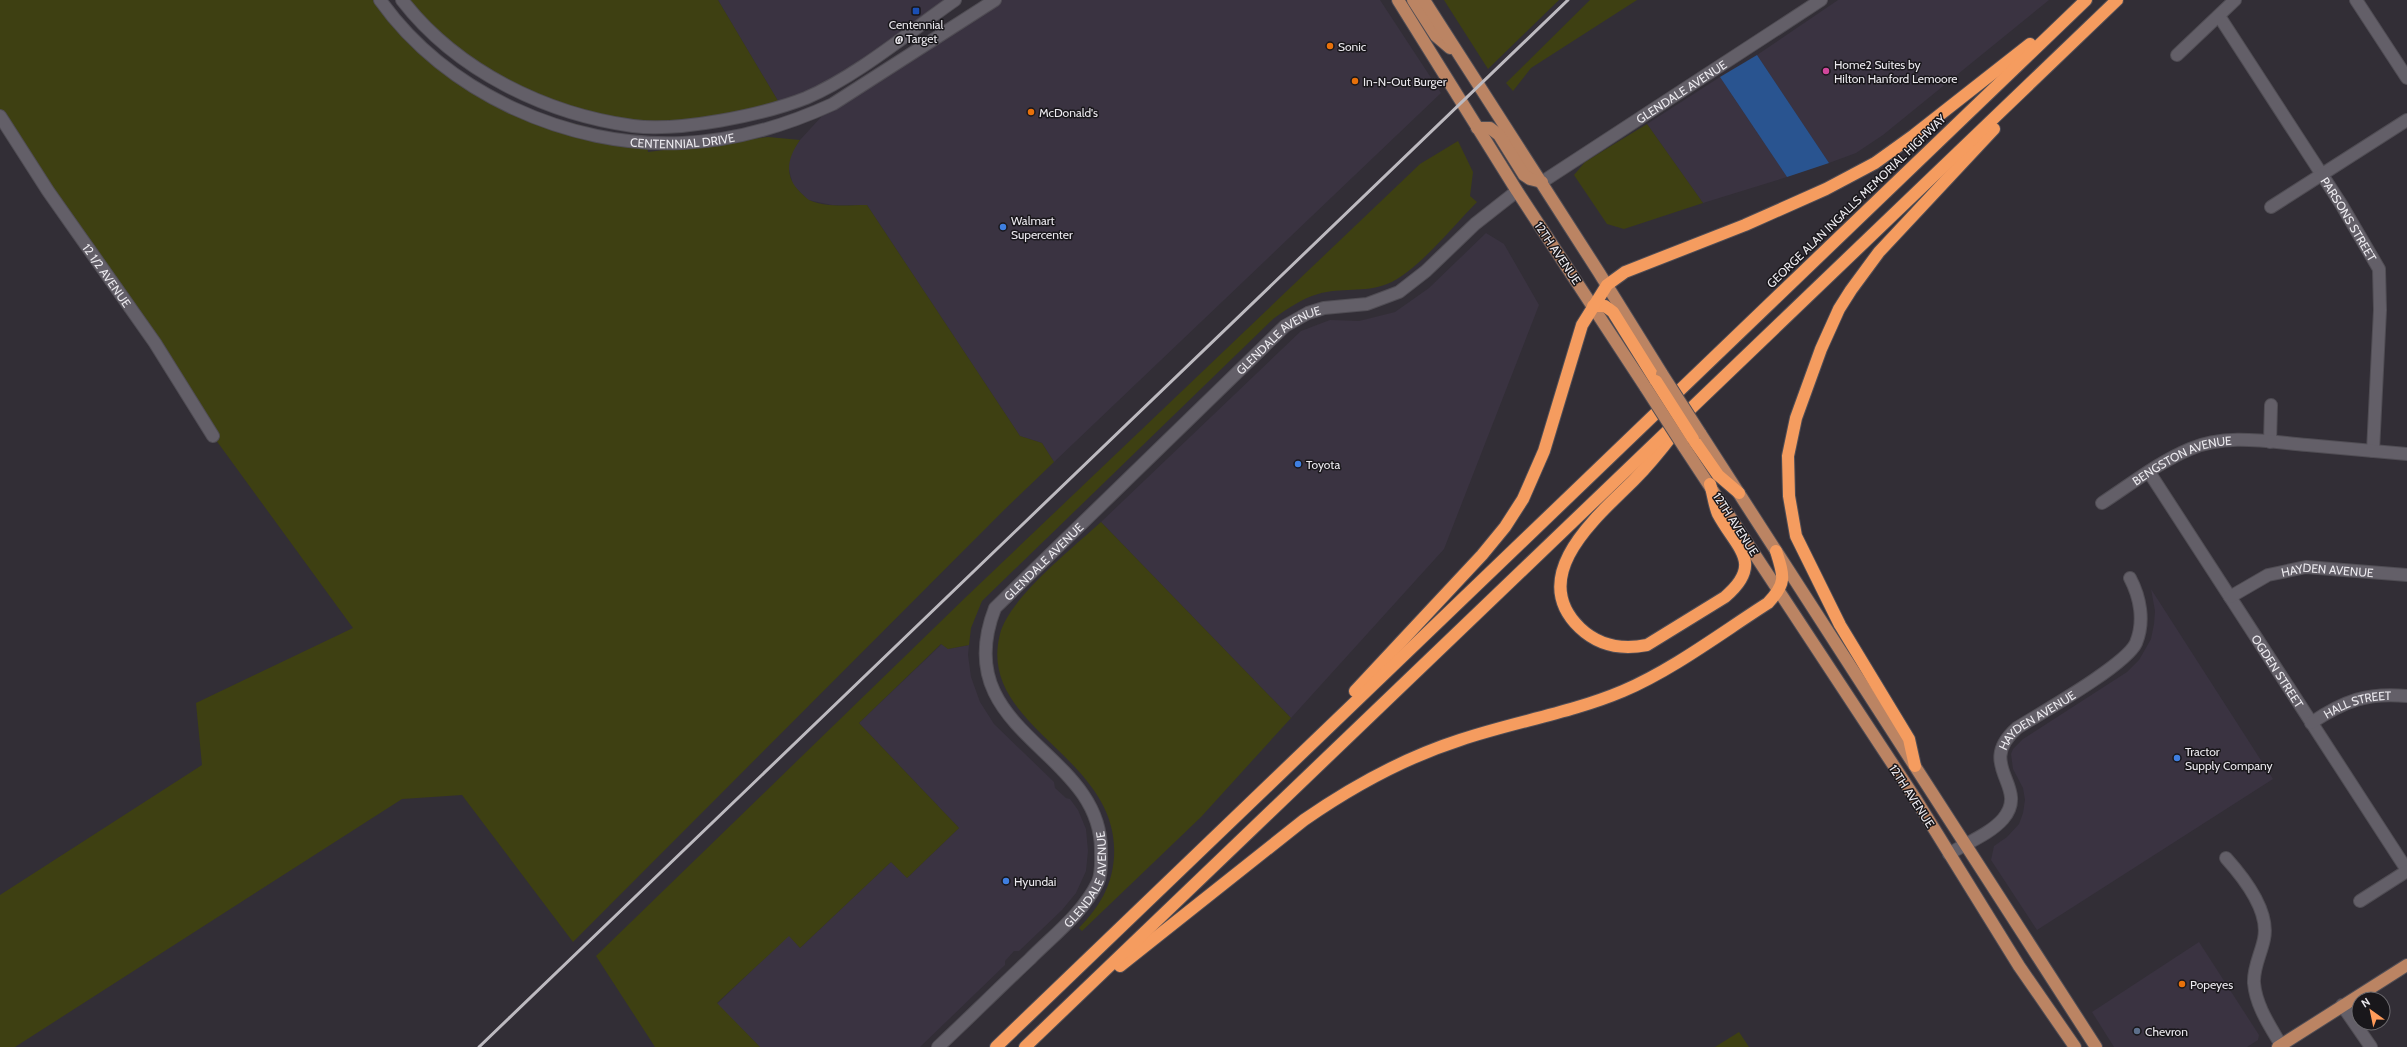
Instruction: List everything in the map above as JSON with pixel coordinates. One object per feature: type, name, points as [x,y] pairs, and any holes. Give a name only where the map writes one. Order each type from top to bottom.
[{"type":"highway","name":"GEORGE ALAN INGALLS MEMORIAL HIGHWAY","points":[[1255,797],[2086,0]]},
{"type":"highway","points":[[1025,1047],[2117,0]]},
{"type":"highway","points":[[996,1047],[1255,797],[1452,588],[1505,527],[1523,499],[1535,473],[1582,325],[1607,285],[1625,272],[1752,222],[1826,190],[1875,163],[1895,150],[2074,11]]},
{"type":"highway","points":[[1915,766],[1909,739],[1840,625],[1796,536],[1791,515],[1788,477],[1791,436],[1804,395],[1829,330],[1839,309],[1865,270],[2059,56]]},
{"type":"highway","points":[[1593,306],[1605,306],[1613,312],[1693,440],[1718,475],[1739,493]]},
{"type":"highway","points":[[1698,402],[1652,461],[1589,525],[1569,552],[1562,572],[1562,593],[1573,619],[1586,633],[1613,646],[1634,647],[1647,645],[1725,597],[1736,588],[1742,580],[1746,563],[1738,543],[1718,512],[1710,484]]},
{"type":"highway","points":[[1074,1000],[1263,850],[1336,798],[1395,766],[1454,742],[1602,698],[1629,688],[1675,663],[1768,603],[1780,591],[1783,582],[1782,568],[1776,551]]},
{"type":"main road","name":"12TH AVENUE","points":[[1398,0],[1517,191],[1593,306]]},
{"type":"main road","points":[[1413,0],[1436,36],[1445,45],[1457,51]]},
{"type":"main road","name":"12TH AVENUE","points":[[1424,0],[1607,285],[1655,381]]},
{"type":"main road","points":[[1477,128],[1490,128],[1499,135],[1524,175],[1542,182]]},
{"type":"main road","name":"12TH AVENUE","points":[[1693,440],[1710,484],[1949,854],[2019,966],[2075,1047]]},
{"type":"main road","name":"12TH AVENUE","points":[[1739,493],[1966,843],[2096,1047]]},
{"type":"main road","points":[[2279,1046],[2407,965]]},
{"type":"street","name":"CENTENNIAL DRIVE","points":[[380,0],[400,24],[429,54],[480,91],[525,112],[578,132],[647,143],[683,144],[753,133],[808,115],[833,104],[995,0]]},
{"type":"street","name":"CENTENNIAL DRIVE","points":[[402,0],[432,32],[490,75],[528,97],[584,117],[635,126],[688,125],[740,116],[806,97],[842,79],[955,0]]},
{"type":"street","name":"GLENDALE AVENUE","points":[[1542,182],[1821,0]]},
{"type":"street","points":[[2177,56],[2236,0]]},
{"type":"street","points":[[2356,0],[2407,78]]},
{"type":"street","name":"PARSONS STREET","points":[[2219,16],[2322,174],[2379,269],[2380,310],[2373,451]]},
{"type":"street","points":[[400,24],[411,27],[458,68],[490,75]]},
{"type":"street","name":"12 1/2 AVENUE","points":[[0,116],[48,191],[155,343],[213,436]]},
{"type":"street","points":[[2271,207],[2407,120]]},
{"type":"street","name":"GLENDALE AVENUE","points":[[938,1047],[1074,916],[1098,880],[1101,863],[1102,843],[1097,821],[1082,791],[1011,720],[994,693],[988,676],[987,637],[995,608],[1285,326],[1308,313],[1324,308],[1367,304],[1399,292],[1426,271],[1476,224],[1517,191]]},
{"type":"street","points":[[2270,442],[2271,405]]},
{"type":"street","name":"BENGSTON AVENUE","points":[[2102,502],[2149,472],[2191,448],[2210,442],[2234,440],[2270,442],[2407,454]]},
{"type":"street","name":"OGDEN STREET","points":[[2149,472],[2407,870]]},
{"type":"street","name":"HAYDEN AVENUE","points":[[2230,597],[2268,575],[2306,567],[2407,575]]},
{"type":"street","name":"HAYDEN AVENUE","points":[[1949,854],[1997,823],[2008,810],[2011,800],[2010,787],[2000,763],[2000,750],[2006,738],[2016,728],[2113,666],[2135,644],[2139,631],[2141,615],[2138,598],[2130,578]]},
{"type":"street","name":"HALL STREET","points":[[2311,722],[2335,707],[2358,698],[2373,695],[2407,696]]},
{"type":"street","points":[[2226,858],[2238,872],[2262,916],[2264,938],[2254,972],[2254,985],[2264,1014],[2279,1046]]},
{"type":"street","points":[[2360,901],[2407,870]]},
{"type":"street","points":[[2342,1005],[2371,1047]]},
{"type":"shaded area","points":[[0,0],[380,0],[429,54],[512,107],[647,143],[648,152],[768,137],[800,140],[790,159],[789,166],[789,173],[795,186],[809,200],[816,203],[838,206],[867,205],[1020,436],[1042,443],[1054,462],[1004,510],[573,942],[462,795],[402,799],[15,1047],[0,1047],[0,895],[202,765],[196,703],[353,628],[213,436],[0,116]]},
{"type":"shaded area","points":[[402,0],[718,0],[781,106],[688,125],[584,117],[477,67]]},
{"type":"shaded area","points":[[718,0],[955,0],[842,79],[781,106]]},
{"type":"shaded area","points":[[995,0],[1380,0],[1441,93],[1054,462],[1042,443],[1020,436],[867,205],[832,205],[808,200],[793,185],[788,166],[791,152],[833,104]]},
{"type":"shaded area","points":[[1444,0],[1559,0],[1488,69]]},
{"type":"shaded area","points":[[1590,0],[1637,0],[1531,68],[1513,91],[1506,83]]},
{"type":"shaded area","points":[[1838,0],[2049,0],[1883,135],[1856,153],[1829,163],[1757,55]]},
{"type":"shaded area","points":[[1720,77],[1787,177],[1703,203],[1647,124]]},
{"type":"shaded area","points":[[1647,124],[1703,203],[1624,229],[1607,224],[1574,175],[1585,162]]},
{"type":"shaded area","points":[[1458,141],[1473,172],[1470,196],[1477,202],[1434,248],[1410,270],[1387,284],[1378,287],[1318,294],[1300,301],[1273,319],[982,601],[971,628],[969,645],[948,649],[941,644],[859,723],[959,828],[907,878],[891,862],[800,948],[789,936],[717,1003],[760,1047],[655,1047],[596,956],[966,597],[1420,164]]},
{"type":"shaded area","points":[[1486,233],[1504,244],[1539,305],[1444,549],[1291,718],[1101,522],[1301,331],[1330,320],[1359,321],[1395,312],[1429,288]]},
{"type":"shaded area","points":[[1101,522],[1291,718],[1201,817],[1082,931],[1079,928],[1093,912],[1103,896],[1113,868],[1114,857],[1110,822],[1095,792],[1074,766],[1027,719],[1009,694],[998,666],[1000,634],[1006,620],[1016,605],[1043,574]]},
{"type":"shaded area","points":[[2151,589],[2273,779],[2037,930],[1991,860],[1994,846],[2007,837],[2019,824],[2023,813],[2025,800],[2023,788],[2013,769],[2011,754],[2013,749],[2023,739],[2127,672],[2139,660],[2151,639],[2154,624],[2155,611]]},
{"type":"shaded area","points":[[942,644],[948,649],[969,645],[968,655],[971,677],[980,702],[994,724],[1054,782],[1055,788],[1066,798],[1070,799],[1078,810],[1086,829],[1088,851],[1086,871],[1076,893],[1062,910],[1019,951],[1014,951],[1005,961],[1005,965],[920,1047],[760,1047],[717,1004],[789,935],[800,948],[891,862],[907,878],[959,828],[859,723]]},
{"type":"shaded area","points":[[2199,942],[2259,1035],[2258,1040],[2247,1047],[2114,1047],[2092,1012]]},
{"type":"shaded area","points":[[1739,1032],[1749,1047],[1715,1047]]},
{"type":"water","points":[[1757,55],[1829,163],[1787,177],[1720,77]]},
{"type":"railway","points":[[479,1047],[1568,0]]},
{"type":"place","name":"Centennial @ Target","points":[[916,11]]},
{"type":"place","name":"Sonic","points":[[1330,46]]},
{"type":"place","name":"Home2 Suites by Hilton Hanford Lemoore","points":[[1826,71]]},
{"type":"place","name":"In-N-Out Burger","points":[[1355,81]]},
{"type":"place","name":"McDonald's","points":[[1031,112]]},
{"type":"place","name":"Walmart Supercenter","points":[[1003,227]]},
{"type":"place","name":"Toyota","points":[[1298,464]]},
{"type":"place","name":"Tractor Supply Company","points":[[2177,758]]},
{"type":"place","name":"Hyundai","points":[[1006,881]]},
{"type":"place","name":"Popeyes","points":[[2182,984]]},
{"type":"place","name":"Chevron","points":[[2137,1031]]}]
